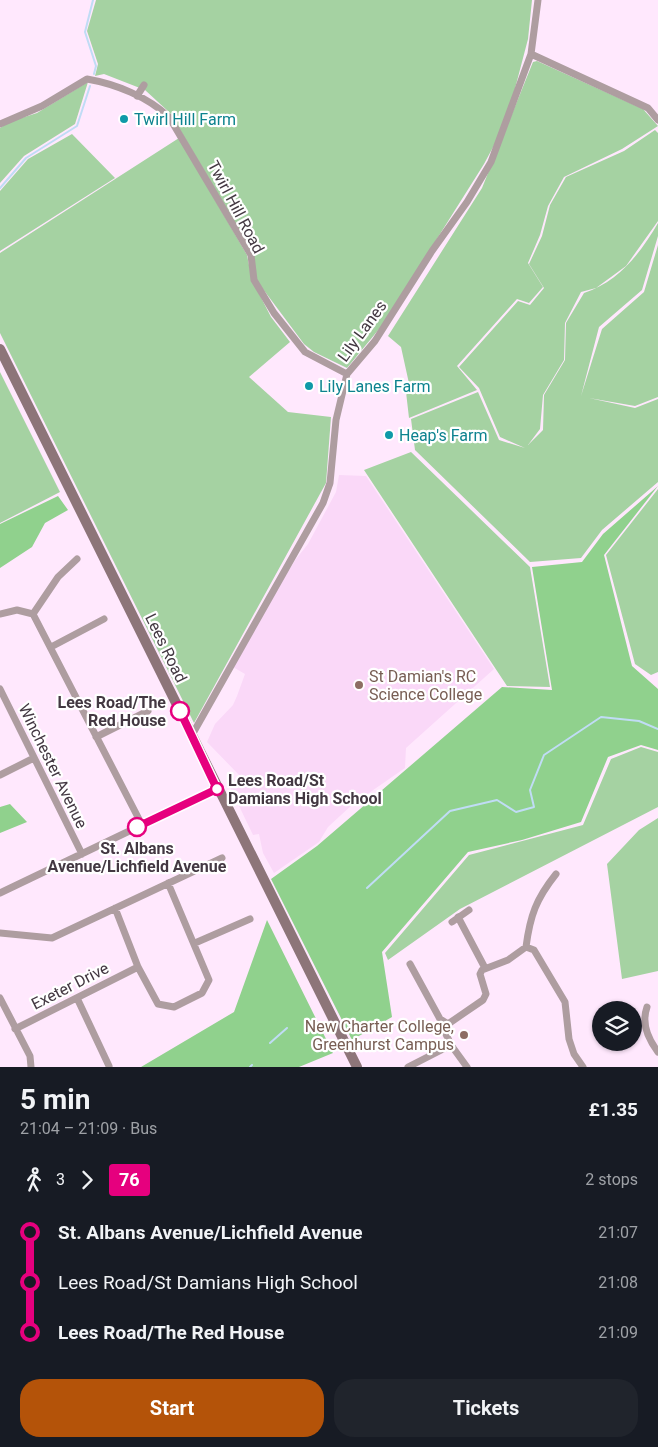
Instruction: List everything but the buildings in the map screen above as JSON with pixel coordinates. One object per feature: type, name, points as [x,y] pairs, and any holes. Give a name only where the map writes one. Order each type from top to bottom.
[{"type":"main road","name":"Lees Road","points":[[0,349],[217,789],[357,1067]]},
{"type":"street","name":"Lily Lanes","points":[[192,736],[323,503],[330,483],[336,420],[347,374],[375,341],[487,169],[531,54],[538,0]]},
{"type":"street","points":[[531,54],[648,108],[658,120]]},
{"type":"street","name":"Twirl Hill Road","points":[[0,124],[42,106],[87,79],[101,82],[152,102],[169,117],[251,255],[254,280],[274,313],[304,352],[347,374]]},
{"type":"street","points":[[137,96],[144,85]]},
{"type":"street","points":[[33,614],[58,577],[78,559]]},
{"type":"street","points":[[0,614],[17,610],[33,614],[142,825]]},
{"type":"street","points":[[51,647],[104,619]]},
{"type":"street","name":"Winchester Avenue","points":[[0,689],[4,706],[34,758],[82,854]]},
{"type":"street","points":[[96,737],[148,711]]},
{"type":"street","points":[[0,775],[34,758]]},
{"type":"street","points":[[0,893],[217,789]]},
{"type":"street","points":[[0,933],[52,938],[222,858]]},
{"type":"street","points":[[467,1067],[451,1045],[445,1032],[448,1024],[483,1000],[486,994],[480,974],[485,968],[508,960],[526,947],[529,927],[540,894],[556,874]]},
{"type":"street","points":[[114,908],[138,967],[158,1004],[174,1008],[202,993],[208,986],[209,980],[195,943],[168,883]]},
{"type":"street","points":[[469,910],[455,919],[485,968]]},
{"type":"street","points":[[195,943],[250,919]]},
{"type":"street","points":[[526,947],[534,950],[565,1002],[569,1039],[574,1054],[583,1067]]},
{"type":"street","points":[[410,964],[440,1019],[448,1024]]},
{"type":"street","name":"Exeter Drive","points":[[15,1030],[138,967]]},
{"type":"street","points":[[0,998],[30,1056],[31,1067]]},
{"type":"street","points":[[77,998],[109,1066]]},
{"type":"street","points":[[647,1007],[644,1022],[649,1037],[658,1052]]},
{"type":"street","points":[[408,1067],[451,1045]]},
{"type":"shaded area","name":"St Damian's RC Science College","points":[[339,475],[366,476],[494,669],[406,748],[405,768],[353,804],[328,827],[319,842],[274,873],[263,853],[259,834],[253,835],[229,785],[242,778],[207,742],[215,724],[233,705],[245,674],[233,667],[262,613],[296,559],[308,544],[336,492]]},
{"type":"green space","points":[[96,0],[532,0],[528,39],[506,123],[484,164],[384,323],[347,368],[314,352],[304,344],[257,281],[253,253],[170,113],[145,90],[104,74],[95,76],[98,64],[87,31]]},
{"type":"green space","points":[[537,61],[643,109],[658,126],[622,149],[564,177],[548,206],[540,235],[528,263],[543,287],[529,303],[517,299],[457,366],[477,390],[409,418],[406,392],[410,388],[401,347],[388,336],[482,188],[533,62]]},
{"type":"green space","points":[[88,82],[75,124],[24,156],[0,183],[0,128],[9,122],[37,113]]},
{"type":"green space","points":[[655,130],[658,133],[658,221],[626,266],[596,288],[627,266],[644,245],[658,223],[658,236],[642,290],[599,327],[581,396],[602,329],[644,292],[658,245],[658,397],[635,406],[589,398],[635,408],[658,399],[658,482],[602,530],[581,558],[530,562],[415,450],[411,419],[478,392],[499,440],[525,448],[500,437],[479,388],[459,367],[518,301],[530,305],[544,288],[529,264],[542,236],[550,205],[566,177],[624,151]],"holes":[[[596,288],[584,293],[566,323],[565,360],[544,395],[543,430],[528,445],[540,429],[543,395],[564,360],[565,323],[581,292]]]},
{"type":"green space","points":[[72,134],[115,178],[0,251],[0,191],[28,159]]},
{"type":"green space","points":[[179,138],[247,255],[252,280],[271,317],[290,342],[249,377],[288,412],[331,417],[326,483],[194,723],[0,333],[0,253]]},
{"type":"green space","points":[[0,372],[60,492],[0,523]]},
{"type":"green space","points":[[411,452],[530,567],[550,687],[507,686],[364,470]]},
{"type":"green space","points":[[658,486],[604,555],[632,666],[658,689],[658,750],[641,745],[608,757],[581,822],[522,840],[468,852],[382,952],[392,1017],[352,1040],[271,879],[317,846],[502,687],[552,690],[532,567],[582,562],[603,534]]},
{"type":"green space","points":[[658,489],[658,672],[651,675],[635,664],[606,555]]},
{"type":"green space","points":[[58,496],[68,510],[45,523],[32,547],[0,568],[0,524]]},
{"type":"green space","points":[[641,747],[658,752],[658,807],[460,909],[388,960],[385,953],[469,855],[583,825],[611,759]]},
{"type":"green space","points":[[10,804],[27,822],[0,833],[0,807]]},
{"type":"green space","points":[[658,818],[658,971],[622,979],[607,864],[639,830]]},
{"type":"green space","points":[[267,920],[333,1053],[299,1067],[141,1067],[234,1012]]},
{"type":"waterway","points":[[93,0],[85,32],[96,66],[94,74]]},
{"type":"waterway","points":[[0,188],[26,158],[77,126],[90,86]]},
{"type":"waterway","points":[[367,888],[450,811],[497,800],[516,812],[534,807],[530,790],[544,755],[601,717],[639,721],[658,729]]},
{"type":"waterway","points":[[270,1043],[287,1028]]},
{"type":"bus line","name":"76","points":[[137,827],[217,789],[180,711]]},
{"type":"place","name":"Twirl Hill Farm","points":[[124,119]]},
{"type":"place","name":"Lily Lanes Farm","points":[[309,386]]},
{"type":"place","name":"Heap's Farm","points":[[389,435]]},
{"type":"place","name":"St Damian's RC Science College","points":[[359,685]]},
{"type":"place","name":"Lees Road/The Red House","points":[[180,711]]},
{"type":"place","name":"Lees Road/St Damians High School","points":[[217,789]]},
{"type":"place","name":"St. Albans Avenue/Lichfield Avenue","points":[[137,827]]},
{"type":"place","name":"New Charter College, Greenhurst Campus","points":[[464,1035]]}]
